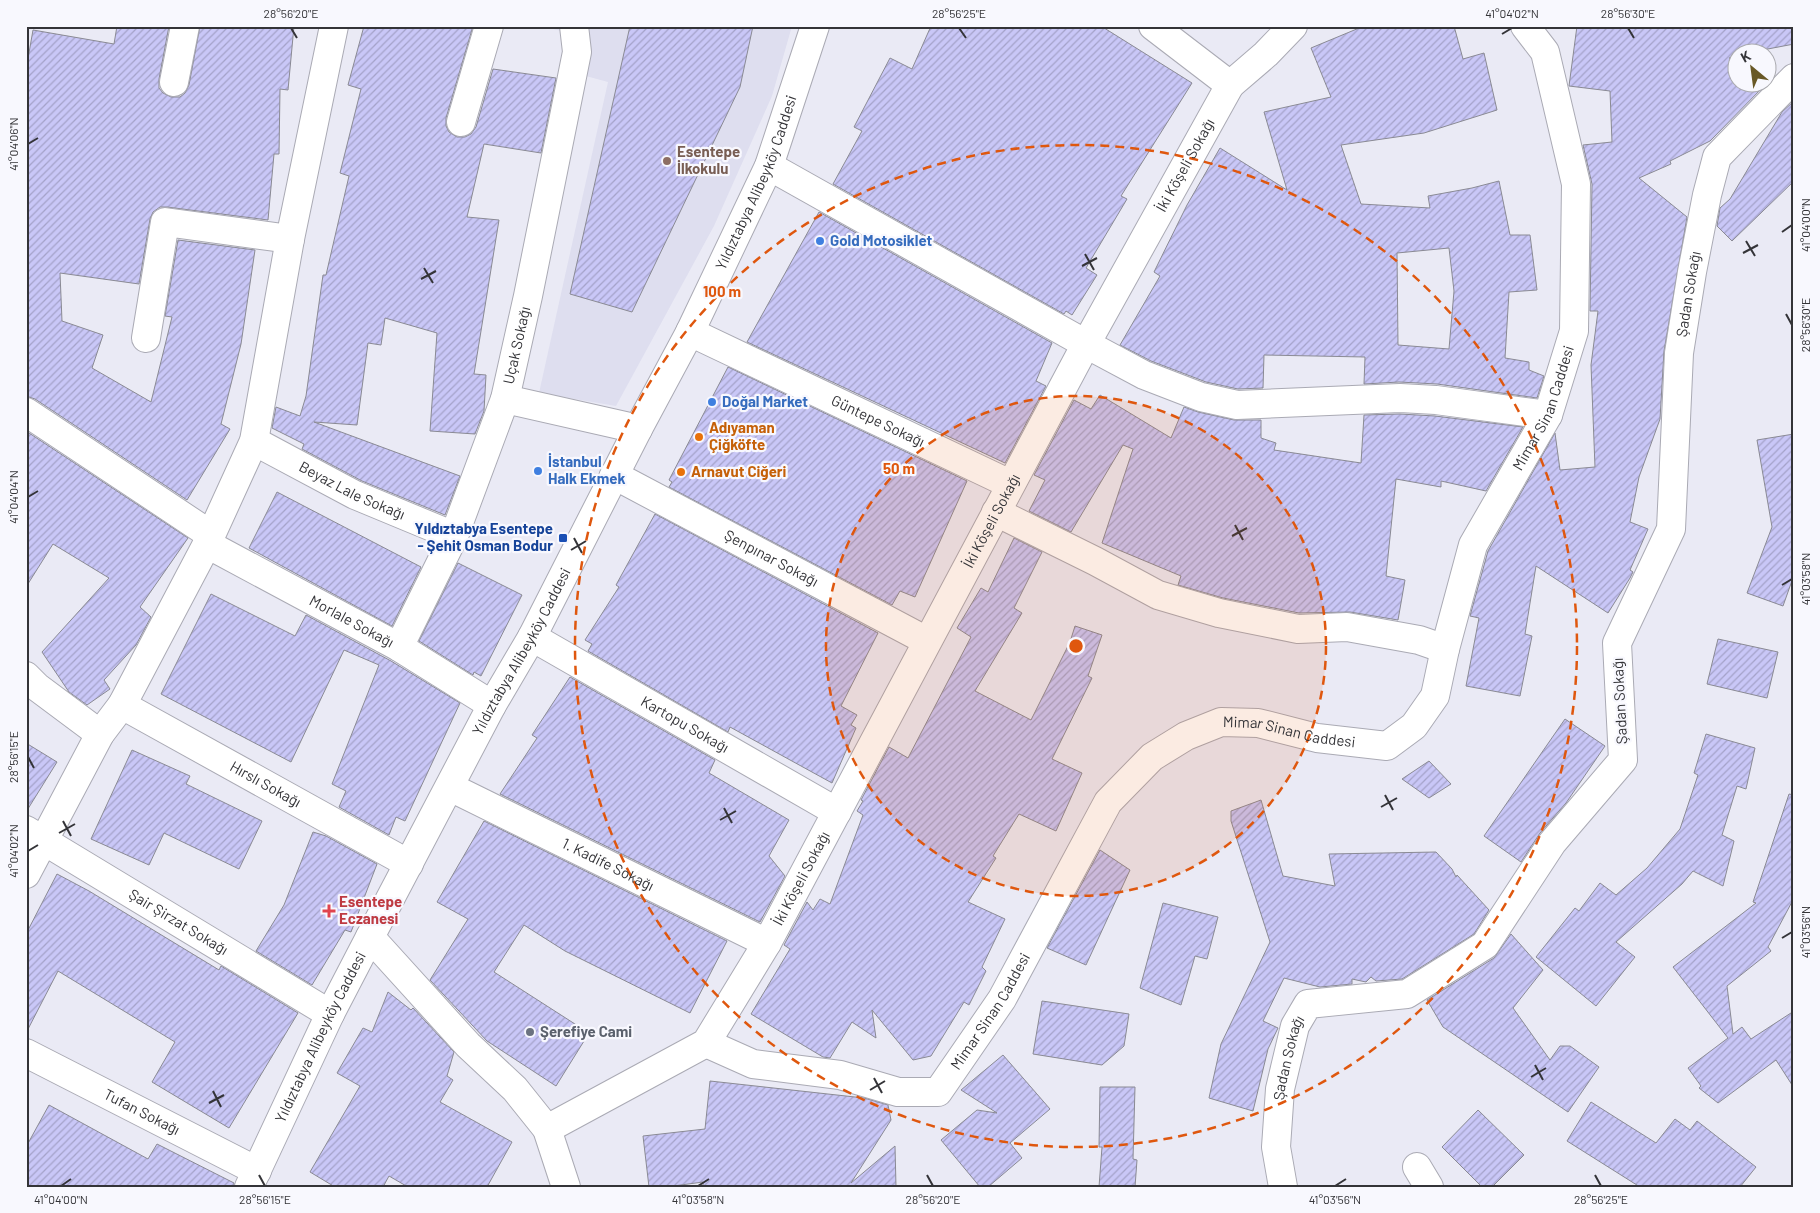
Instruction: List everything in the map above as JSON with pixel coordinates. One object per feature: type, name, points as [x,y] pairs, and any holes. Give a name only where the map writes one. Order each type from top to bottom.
[{"type":"street","points":[[174,82],[185,26]]},
{"type":"street","points":[[26,874],[35,836],[100,734],[122,705],[209,539],[254,441],[290,239],[334,26]]},
{"type":"street","points":[[461,122],[489,26]]},
{"type":"street","name":"Uçak Sokağı","points":[[399,647],[454,536],[505,399],[528,296],[577,52],[574,26]]},
{"type":"street","name":"Yıldıztabya Alibeyköy Caddesi","points":[[253,1179],[330,1014],[492,705],[532,637],[614,475],[690,332],[769,166],[815,26]]},
{"type":"street","points":[[1153,26],[1230,85],[1266,54],[1293,26]]},
{"type":"street","name":"Mimar Sinan Caddesi","points":[[706,1042],[753,1064],[840,1075],[898,1092],[938,1092],[1002,999],[1108,802],[1152,757],[1186,736],[1221,722],[1258,723],[1317,738],[1387,746],[1414,726],[1435,696],[1445,649],[1473,545],[1548,415],[1574,331],[1576,184],[1545,52],[1525,26]]},
{"type":"street","name":"Şadan Sokağı","points":[[1283,1187],[1276,1146],[1280,1089],[1295,1026],[1308,1004],[1407,994],[1485,945],[1552,843],[1623,760],[1617,642],[1671,528],[1679,353],[1707,195],[1717,157],[1794,78]]},
{"type":"street","name":"İki Köşeli Sokağı","points":[[706,1042],[767,943],[1010,484],[1230,85]]},
{"type":"street","points":[[769,166],[1086,344],[1144,375],[1201,397],[1237,405],[1400,398],[1436,400],[1548,415]]},
{"type":"street","points":[[146,338],[165,222],[290,239]]},
{"type":"street","name":"Güntepe Sokağı","points":[[690,332],[1010,484]]},
{"type":"street","points":[[505,399],[638,429]]},
{"type":"street","name":"Morlale Sokağı","points":[[26,412],[209,539],[399,647],[492,705]]},
{"type":"street","name":"Beyaz Lale Sokağı","points":[[254,441],[355,495],[454,536]]},
{"type":"street","name":"Şenpınar Sokağı","points":[[614,475],[928,640]]},
{"type":"street","points":[[996,512],[1158,595],[1218,613],[1298,629],[1347,627],[1419,640],[1445,649]]},
{"type":"street","name":"Kartopu Sokağı","points":[[532,637],[837,812]]},
{"type":"street","points":[[26,676],[37,687],[100,734]]},
{"type":"street","name":"Hırslı Sokağı","points":[[122,705],[409,864]]},
{"type":"street","name":"1. Kadife Sokağı","points":[[450,787],[767,943]]},
{"type":"street","name":"Şair Şirzat Sokağı","points":[[35,836],[330,1014]]},
{"type":"street","points":[[370,937],[468,1045],[515,1089],[547,1129],[566,1187]]},
{"type":"street","points":[[547,1129],[706,1042]]},
{"type":"street","name":"Tufan Sokağı","points":[[26,1053],[253,1179]]},
{"type":"shaded area","name":"Esentepe İlkokulu","points":[[553,26],[792,26],[772,96],[714,226],[616,406],[539,393],[608,82],[575,73],[581,35],[553,29]]},
{"type":"building","points":[[117,26],[169,26],[159,88],[163,93],[171,97],[180,97],[185,93],[189,85],[200,26],[294,26],[288,90],[280,89],[279,154],[274,154],[268,220],[160,207],[153,212],[150,219],[139,284],[60,273],[62,321],[103,335],[92,368],[151,402],[172,317],[165,316],[178,240],[255,250],[241,344],[221,424],[230,429],[187,500],[35,399],[26,396],[26,70],[33,30],[114,44]]},
{"type":"building","points":[[364,26],[473,26],[446,118],[446,126],[449,132],[457,137],[465,137],[471,134],[476,127],[493,69],[556,78],[541,153],[484,144],[467,217],[499,220],[474,374],[486,375],[484,411],[475,434],[430,431],[437,333],[385,318],[381,345],[368,343],[357,425],[314,422],[460,476],[445,515],[362,481],[302,449],[304,444],[272,428],[276,407],[300,416],[306,396],[323,275],[326,275],[349,176],[340,173],[361,89],[348,85]]},
{"type":"building","points":[[630,26],[753,26],[740,87],[632,312],[570,294]]},
{"type":"building","points":[[931,26],[1101,26],[1192,83],[1121,196],[1127,199],[1086,268],[1097,275],[1072,315],[1066,311],[1064,314],[833,184],[862,131],[854,127],[890,58],[912,69]]},
{"type":"building","points":[[1364,26],[1454,26],[1463,59],[1484,53],[1497,110],[1424,133],[1341,145],[1361,204],[1430,208],[1428,196],[1499,181],[1510,235],[1530,235],[1537,290],[1509,292],[1505,358],[1529,362],[1529,370],[1544,376],[1537,398],[1437,384],[1399,382],[1364,384],[1365,357],[1264,355],[1263,388],[1238,389],[1206,382],[1151,361],[1120,345],[1160,276],[1154,272],[1187,205],[1220,148],[1287,190],[1264,112],[1331,97],[1311,48]],"holes":[[[1449,248],[1454,291],[1449,349],[1398,345],[1397,253]]]},
{"type":"building","points":[[1577,26],[1794,26],[1794,44],[1778,47],[1778,42],[1728,42],[1728,92],[1758,92],[1710,141],[1670,161],[1671,164],[1639,178],[1687,217],[1664,351],[1660,419],[1639,477],[1630,522],[1648,529],[1630,570],[1633,572],[1608,613],[1536,566],[1525,634],[1532,636],[1520,696],[1466,686],[1479,618],[1470,616],[1488,551],[1555,433],[1560,470],[1595,467],[1591,365],[1598,311],[1590,311],[1592,184],[1583,145],[1612,142],[1610,91],[1569,86]]},
{"type":"building","points":[[1794,101],[1794,181],[1732,241],[1717,226],[1720,208],[1730,199],[1782,112]]},
{"type":"building","points":[[819,212],[1052,343],[1036,381],[1046,386],[1005,463],[747,342]]},
{"type":"building","points":[[728,367],[967,481],[915,597],[900,591],[892,605],[669,487],[672,482],[669,480]]},
{"type":"building","points":[[1100,395],[1171,438],[1184,407],[1234,420],[1261,420],[1261,438],[1276,443],[1274,450],[1361,463],[1364,415],[1400,414],[1435,416],[1523,427],[1486,491],[1441,481],[1441,487],[1396,479],[1386,576],[1405,580],[1398,620],[1350,612],[1299,613],[1223,598],[1178,585],[1181,576],[1102,543],[1133,449],[1123,445],[1071,532],[1029,511],[1045,480],[1034,475],[1074,400],[1091,409]]},
{"type":"building","points":[[26,431],[188,538],[140,607],[151,617],[136,645],[104,680],[110,689],[87,705],[69,692],[42,652],[109,578],[53,544],[26,587]]},
{"type":"building","points":[[1794,434],[1794,575],[1783,606],[1747,593],[1772,527],[1757,440]]},
{"type":"building","points":[[277,492],[421,567],[392,626],[249,548]]},
{"type":"building","points":[[655,514],[878,633],[841,706],[857,715],[851,725],[856,728],[832,783],[730,727],[728,732],[588,651],[592,644],[585,640],[619,587],[616,585]]},
{"type":"building","points":[[1014,538],[1042,552],[1014,608],[1022,613],[975,691],[1031,720],[1070,642],[1075,626],[1102,635],[1088,676],[1092,678],[1052,759],[1082,773],[1056,831],[1019,814],[993,856],[996,858],[968,902],[1005,919],[982,967],[986,971],[969,1005],[964,1002],[931,1056],[913,1060],[872,1010],[876,1038],[852,1022],[830,1058],[823,1057],[751,1014],[790,949],[784,945],[807,902],[813,910],[820,899],[830,904],[863,815],[857,811],[863,801],[861,800],[889,747],[908,758],[971,637],[957,628],[981,588],[988,592]]},
{"type":"building","points":[[458,563],[522,595],[481,676],[474,672],[473,675],[419,641]]},
{"type":"building","points":[[211,594],[295,636],[306,615],[391,661],[460,703],[405,821],[396,817],[389,835],[339,807],[346,791],[332,784],[379,665],[344,650],[291,762],[161,694]]},
{"type":"building","points":[[1718,639],[1778,652],[1767,698],[1707,684]]},
{"type":"building","points":[[570,677],[715,760],[709,773],[789,820],[769,856],[785,876],[760,922],[500,794],[537,738],[532,735]]},
{"type":"building","points":[[1565,719],[1605,746],[1566,803],[1540,833],[1521,862],[1484,836]]},
{"type":"building","points":[[1706,734],[1755,748],[1746,789],[1737,786],[1722,835],[1734,841],[1723,886],[1693,871],[1682,884],[1616,942],[1635,957],[1596,1006],[1536,957],[1575,908],[1579,911],[1600,883],[1616,895],[1647,868],[1680,829],[1698,775],[1694,773]]},
{"type":"building","points":[[26,743],[57,762],[26,812]]},
{"type":"building","points":[[132,750],[190,776],[186,784],[262,821],[239,869],[164,833],[149,865],[91,839]]},
{"type":"building","points":[[1429,761],[1451,784],[1429,798],[1402,779]]},
{"type":"building","points":[[1789,794],[1794,795],[1794,898],[1768,947],[1771,951],[1727,986],[1733,1034],[1742,1027],[1751,1039],[1794,1011],[1794,1088],[1776,1060],[1718,1103],[1699,1088],[1701,1086],[1688,1068],[1728,1038],[1673,967],[1756,903],[1753,902]]},
{"type":"building","points":[[1261,800],[1283,876],[1335,886],[1329,854],[1436,852],[1452,869],[1456,877],[1457,875],[1489,910],[1474,934],[1402,979],[1376,981],[1371,977],[1366,982],[1352,979],[1352,984],[1320,987],[1284,978],[1263,1021],[1278,1028],[1268,1049],[1253,1111],[1209,1098],[1221,1044],[1270,942],[1231,821],[1231,811]]},
{"type":"building","points":[[484,821],[727,941],[690,1013],[565,951],[524,925],[494,972],[589,1033],[556,1086],[487,1041],[430,980],[468,919],[437,902]]},
{"type":"building","points":[[313,832],[326,836],[377,864],[351,932],[345,930],[312,985],[256,951],[284,905]]},
{"type":"building","points":[[1100,850],[1130,870],[1086,965],[1047,948]]},
{"type":"building","points":[[57,874],[89,891],[219,970],[221,966],[298,1013],[229,1128],[152,1082],[175,1042],[58,971],[26,1033],[26,934]]},
{"type":"building","points":[[1163,903],[1218,917],[1207,959],[1195,956],[1181,1005],[1140,988]]},
{"type":"building","points":[[1511,934],[1543,970],[1513,1008],[1550,1060],[1560,1046],[1570,1046],[1599,1067],[1568,1112],[1443,1027],[1427,1000],[1494,958]]},
{"type":"building","points":[[388,992],[411,1010],[413,1008],[454,1052],[447,1076],[453,1080],[440,1102],[512,1142],[487,1187],[408,1187],[389,1176],[383,1187],[335,1187],[310,1172],[360,1086],[337,1073],[363,1028],[372,1032]]},
{"type":"building","points":[[1042,1001],[1129,1014],[1124,1046],[1102,1065],[1033,1054]]},
{"type":"building","points":[[1003,1055],[1050,1109],[1010,1143],[1022,1158],[988,1187],[980,1187],[941,1140],[977,1110],[997,1113],[961,1090]]},
{"type":"building","points":[[710,1081],[864,1098],[888,1105],[891,1120],[851,1183],[895,1146],[896,1187],[703,1187],[703,1182],[666,1187],[649,1187],[643,1136],[705,1129]]},
{"type":"building","points":[[1100,1087],[1135,1087],[1133,1159],[1137,1160],[1135,1187],[1099,1187],[1102,1147],[1099,1147]]},
{"type":"building","points":[[1591,1102],[1656,1143],[1675,1119],[1690,1130],[1697,1121],[1756,1167],[1740,1187],[1640,1187],[1567,1141]]},
{"type":"building","points":[[49,1105],[148,1159],[157,1144],[234,1183],[234,1187],[26,1187],[26,1147]]},
{"type":"building","points":[[1478,1110],[1524,1155],[1492,1187],[1482,1187],[1442,1147]]},
{"type":"place","name":"Esentepe İlkokulu","points":[[667,161]]},
{"type":"place","name":"Gold Motosiklet","points":[[820,241]]},
{"type":"place","name":"Doğal Market","points":[[712,402]]},
{"type":"place","name":"Adıyaman Çiğköfte","points":[[699,437]]},
{"type":"place","name":"İstanbul Halk Ekmek","points":[[538,471]]},
{"type":"place","name":"Arnavut Ciğeri","points":[[681,472]]},
{"type":"place","name":"Yıldıztabya Esentepe - Şehit Osman Bodur","points":[[563,538]]},
{"type":"place","name":"Esentepe Eczanesi","points":[[329,911]]},
{"type":"place","name":"Şerefiye Cami","points":[[530,1032]]}]
